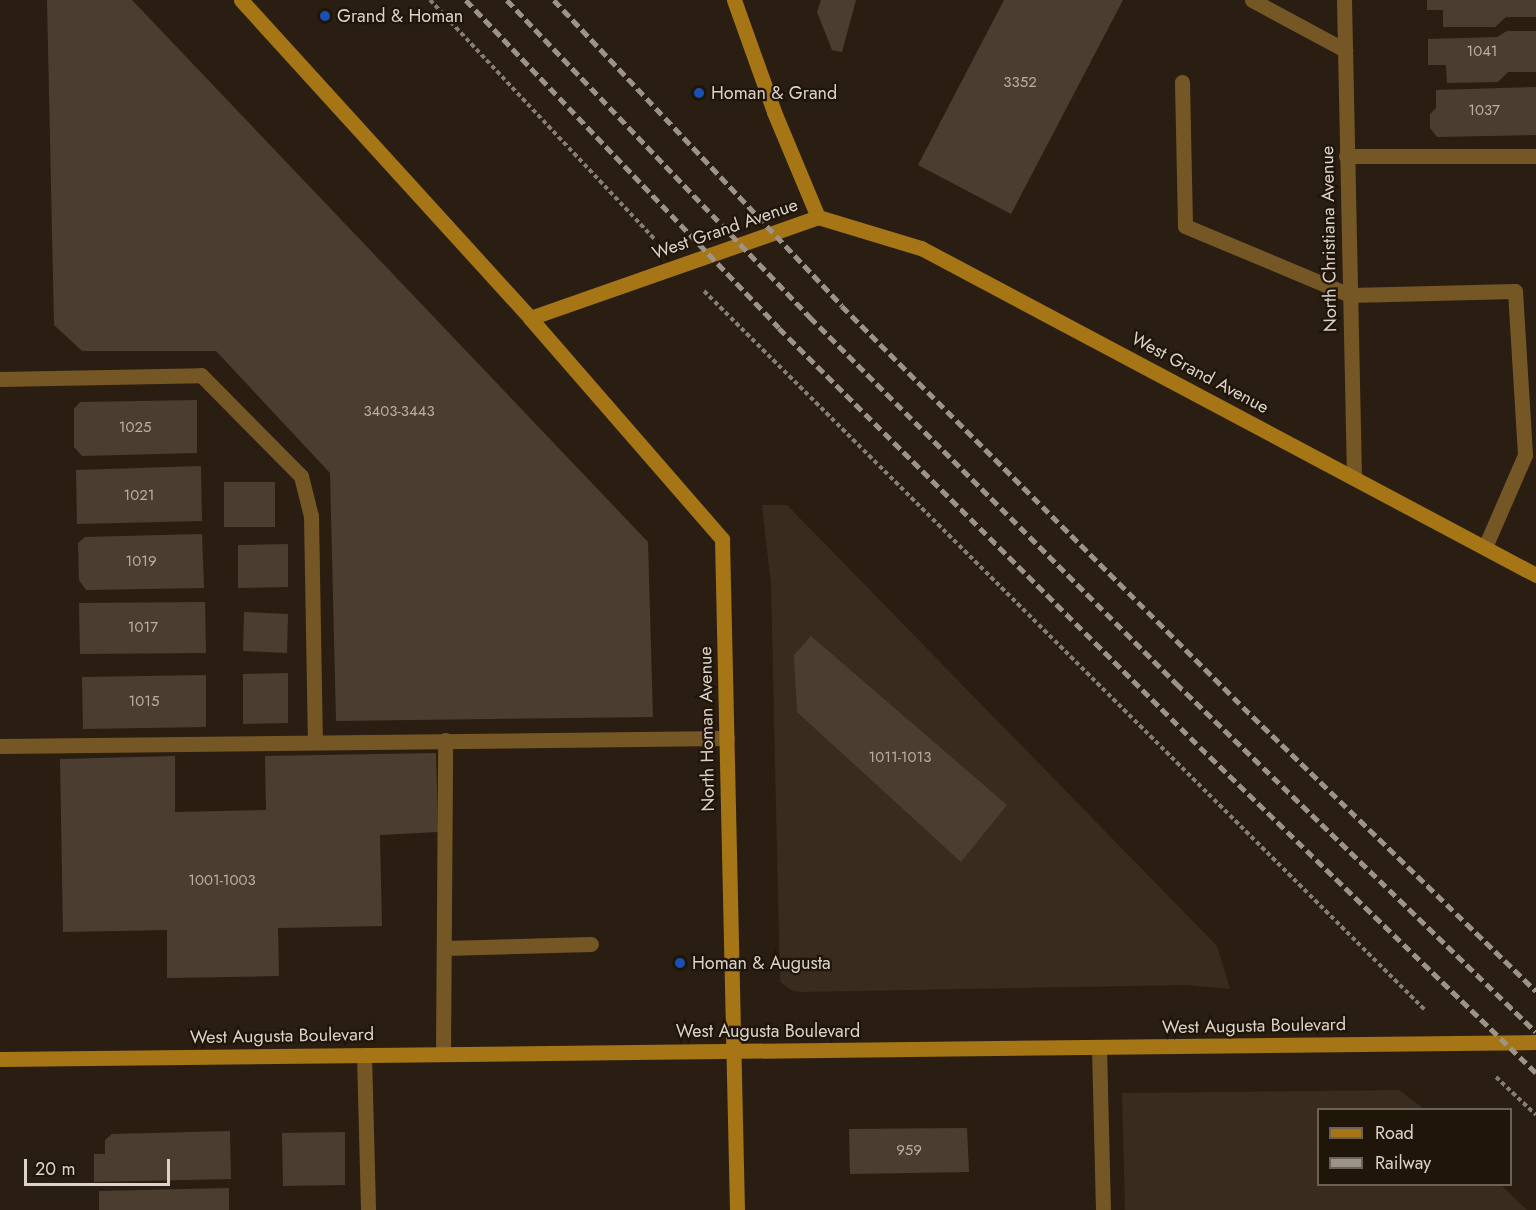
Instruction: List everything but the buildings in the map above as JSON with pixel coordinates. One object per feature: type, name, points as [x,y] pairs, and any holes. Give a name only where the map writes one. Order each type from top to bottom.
[{"type":"street","points":[[241,0],[530,318]]},
{"type":"street","points":[[734,0],[774,112],[819,217]]},
{"type":"street","points":[[1252,0],[1345,50]]},
{"type":"street","name":"North Christiana Avenue","points":[[1344,0],[1354,478]]},
{"type":"street","points":[[1182,82],[1185,226],[1350,295],[1515,291],[1525,455],[1485,547]]},
{"type":"street","points":[[1346,156],[1536,156]]},
{"type":"street","name":"West Grand Avenue","points":[[530,318],[819,217],[921,248],[1536,575]]},
{"type":"street","name":"North Homan Avenue","points":[[530,318],[722,539],[737,1210]]},
{"type":"street","points":[[0,379],[201,375],[301,476],[311,516],[315,742]]},
{"type":"street","points":[[0,746],[727,738]]},
{"type":"street","points":[[443,1054],[445,740]]},
{"type":"street","points":[[444,948],[591,944]]},
{"type":"street","name":"West Augusta Boulevard","points":[[0,1059],[1536,1042]]},
{"type":"street","points":[[1099,1047],[1103,1210]]},
{"type":"street","points":[[364,1055],[368,1210]]},
{"type":"path","points":[[430,0],[600,181]]},
{"type":"path","points":[[748,338],[1374,961]]},
{"type":"path","points":[[1531,1110],[1536,1115]]},
{"type":"shaded area","points":[[762,505],[787,505],[1217,946],[1230,989],[1186,985],[800,992],[791,990],[780,982],[771,585]]},
{"type":"shaded area","points":[[1399,1090],[1423,1108],[1317,1108],[1317,1186],[1502,1186],[1527,1210],[1125,1210],[1122,1093]]},
{"type":"railway","points":[[466,0],[779,328],[1200,747],[1536,1073]]},
{"type":"railway","points":[[507,0],[810,317],[1176,683],[1536,1032]]},
{"type":"railway","points":[[554,0],[842,306],[1243,707],[1536,991]]},
{"type":"place","name":"Grand & Homan","points":[[325,16]]},
{"type":"place","name":"Homan & Grand","points":[[699,93]]},
{"type":"place","name":"Homan & Augusta","points":[[680,963]]}]
